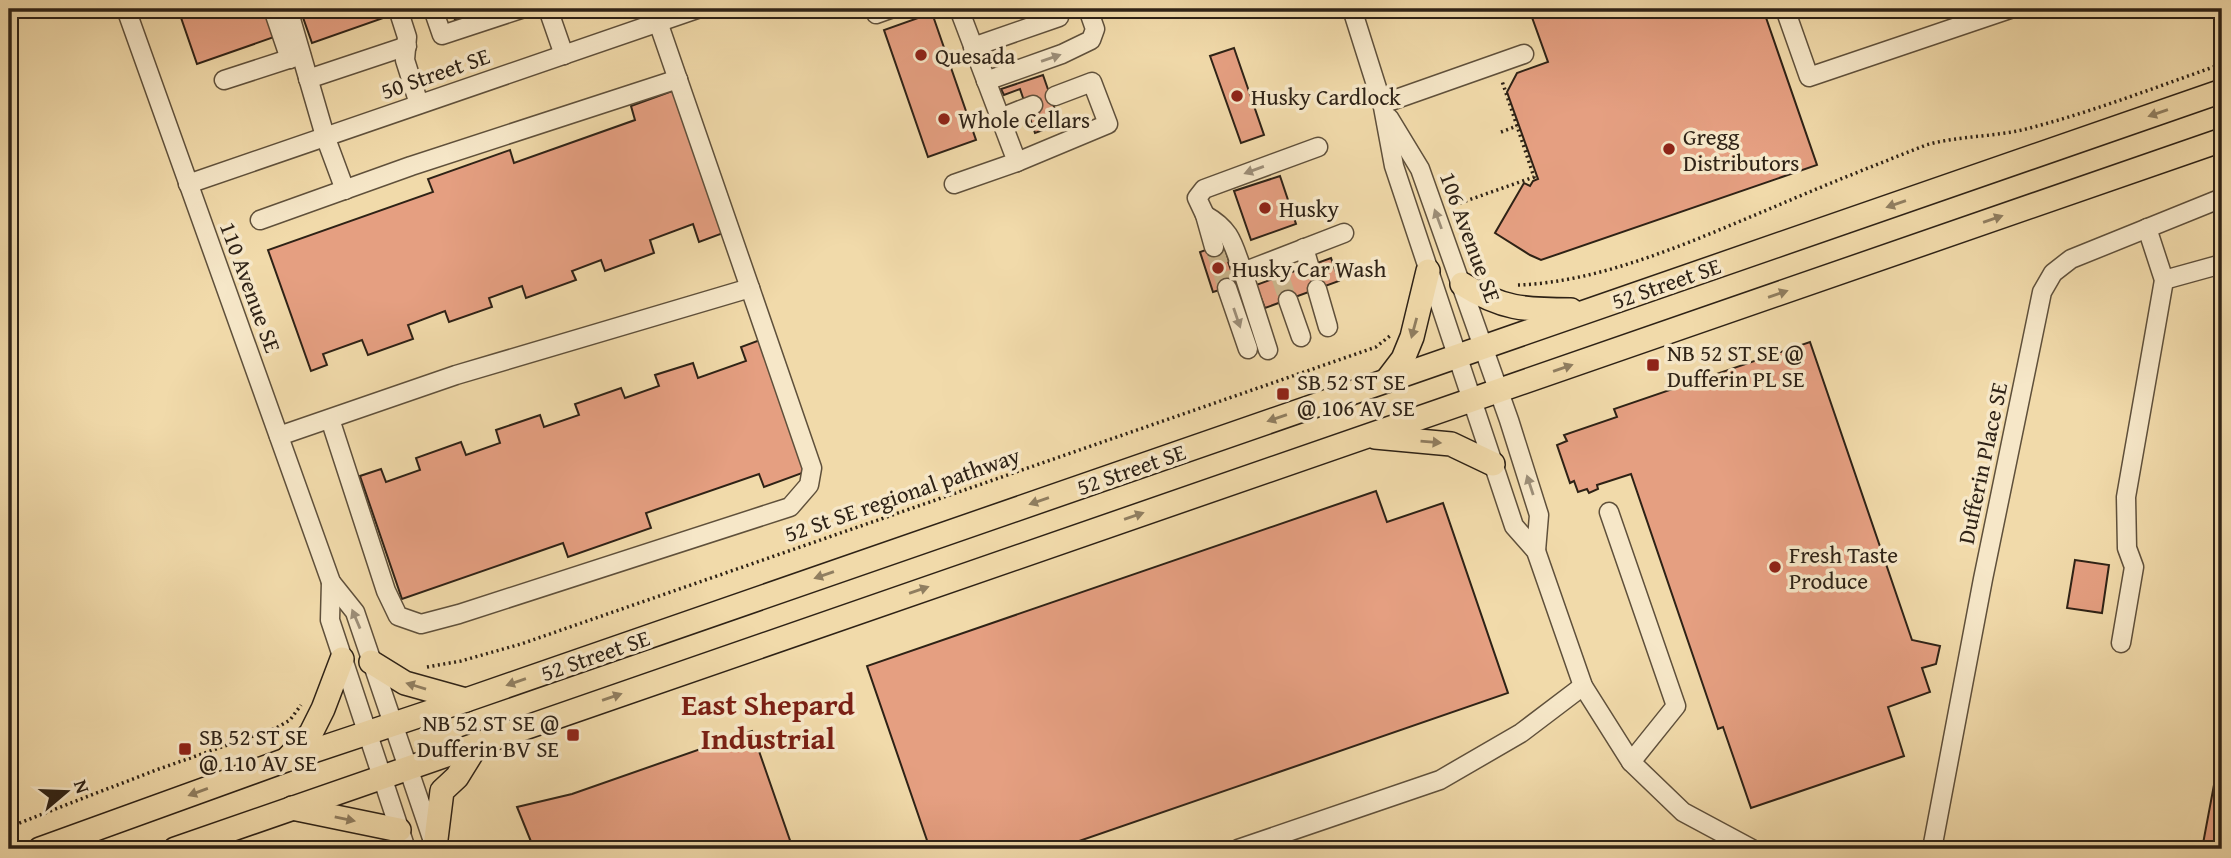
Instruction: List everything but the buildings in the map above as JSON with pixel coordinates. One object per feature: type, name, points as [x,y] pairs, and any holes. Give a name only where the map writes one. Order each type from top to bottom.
[{"type":"main road","name":"52 Street SE","points":[[40,849],[286,760],[2222,91]]},
{"type":"main road","name":"52 Street SE","points":[[175,849],[2222,140]]},
{"type":"main road","points":[[1387,380],[1404,359],[1428,271]]},
{"type":"main road","points":[[1462,284],[1483,297],[1524,310],[1588,310]]},
{"type":"main road","points":[[1364,437],[1451,444],[1493,464]]},
{"type":"main road","points":[[286,760],[311,733],[342,659]]},
{"type":"main road","points":[[371,662],[405,682],[466,700]]},
{"type":"main road","points":[[435,848],[442,791],[457,777],[478,743]]},
{"type":"main road","points":[[292,808],[402,840]]},
{"type":"street","name":"110 Avenue SE","points":[[126,9],[331,582],[355,612],[435,848]]},
{"type":"street","points":[[273,9],[308,79],[345,190]]},
{"type":"street","points":[[288,9],[296,57]]},
{"type":"street","points":[[398,9],[407,37],[405,60],[419,104]]},
{"type":"street","points":[[433,9],[442,35],[521,9]]},
{"type":"street","points":[[548,9],[564,54]]},
{"type":"street","name":"50 Street SE","points":[[188,184],[697,9]]},
{"type":"street","points":[[959,9],[1017,162]]},
{"type":"street","points":[[973,47],[1059,17],[1056,9]]},
{"type":"street","points":[[986,80],[1062,54],[1091,40],[1095,29],[1087,9]]},
{"type":"street","name":"106 Avenue SE","points":[[1352,9],[1382,105],[1394,166],[1472,399]]},
{"type":"street","points":[[1786,9],[1809,77],[2010,9]]},
{"type":"street","points":[[330,419],[386,591],[398,616],[421,624],[790,507],[809,485],[812,468],[658,22]]},
{"type":"street","points":[[308,79],[407,46]]},
{"type":"street","points":[[1382,105],[1524,54]]},
{"type":"street","points":[[224,80],[296,57]]},
{"type":"street","points":[[260,220],[678,79]]},
{"type":"street","points":[[954,184],[1017,162],[1108,124],[1092,82],[1055,96]]},
{"type":"street","points":[[1000,118],[1033,105]]},
{"type":"street","name":"106 Avenue SE","points":[[1382,105],[1420,169],[1498,390]]},
{"type":"street","points":[[1214,247],[1197,198],[1204,189],[1318,147]]},
{"type":"street","name":"Dufferin Place SE","points":[[1932,849],[1983,579],[2042,292],[2053,273],[2071,259],[2222,198]]},
{"type":"street","points":[[1205,215],[1230,235],[1268,350]]},
{"type":"street","points":[[2120,643],[2134,567],[2127,548],[2126,497],[2164,279],[2147,228]]},
{"type":"street","points":[[1242,272],[1277,268],[1307,257],[1344,233]]},
{"type":"street","points":[[2164,279],[2222,264]]},
{"type":"street","points":[[279,436],[456,375],[750,288]]},
{"type":"street","points":[[1227,288],[1248,349]]},
{"type":"street","points":[[1317,289],[1328,327]]},
{"type":"street","points":[[1288,300],[1301,337]]},
{"type":"street","points":[[1498,390],[1539,515],[1535,551]]},
{"type":"street","points":[[1472,399],[1514,526],[1535,551],[1583,687],[1631,762],[1683,812],[1752,849]]},
{"type":"street","points":[[1609,512],[1676,706],[1631,762]]},
{"type":"street","name":"110 Avenue SE","points":[[331,582],[330,620],[402,840]]},
{"type":"street","points":[[1238,849],[1440,780],[1521,733],[1583,687]]},
{"type":"path","points":[[1508,283],[1541,284],[1611,268],[1699,239],[1926,145],[2018,131],[2056,121],[2222,64]]},
{"type":"path","points":[[1460,203],[1534,177],[1502,80]]},
{"type":"path","points":[[1501,132],[1518,126]]},
{"type":"path","name":"52 St SE regional pathway","points":[[419,666],[461,661],[521,644],[1338,361],[1376,347],[1390,335],[1397,337]]},
{"type":"path","points":[[9,827],[156,770],[276,728],[290,720],[301,704]]},
{"type":"path","points":[[306,849],[360,841]]},
{"type":"tunnel","points":[[1214,247],[1227,288]]},
{"type":"tunnel","points":[[1280,276],[1288,300]]},
{"type":"place","name":"Quesada","points":[[921,55]]},
{"type":"place","name":"Husky Cardlock","points":[[1237,96]]},
{"type":"place","name":"Whole Cellars","points":[[944,119]]},
{"type":"place","name":"Gregg Distributors","points":[[1669,149]]},
{"type":"place","name":"Husky","points":[[1265,208]]},
{"type":"place","name":"Husky Car Wash","points":[[1218,268]]},
{"type":"place","name":"NB 52 ST SE @ Dufferin PL SE","points":[[1653,365]]},
{"type":"place","name":"SB 52 ST SE @ 106 AV SE","points":[[1283,394]]},
{"type":"place","name":"Fresh Taste Produce","points":[[1775,567]]},
{"type":"place","name":"NB 52 ST SE @ Dufferin BV SE","points":[[573,735]]},
{"type":"place","name":"SB 52 ST SE @ 110 AV SE","points":[[185,749]]},
{"type":"district","name":"East Shepard Industrial","points":[[768,721]]}]
